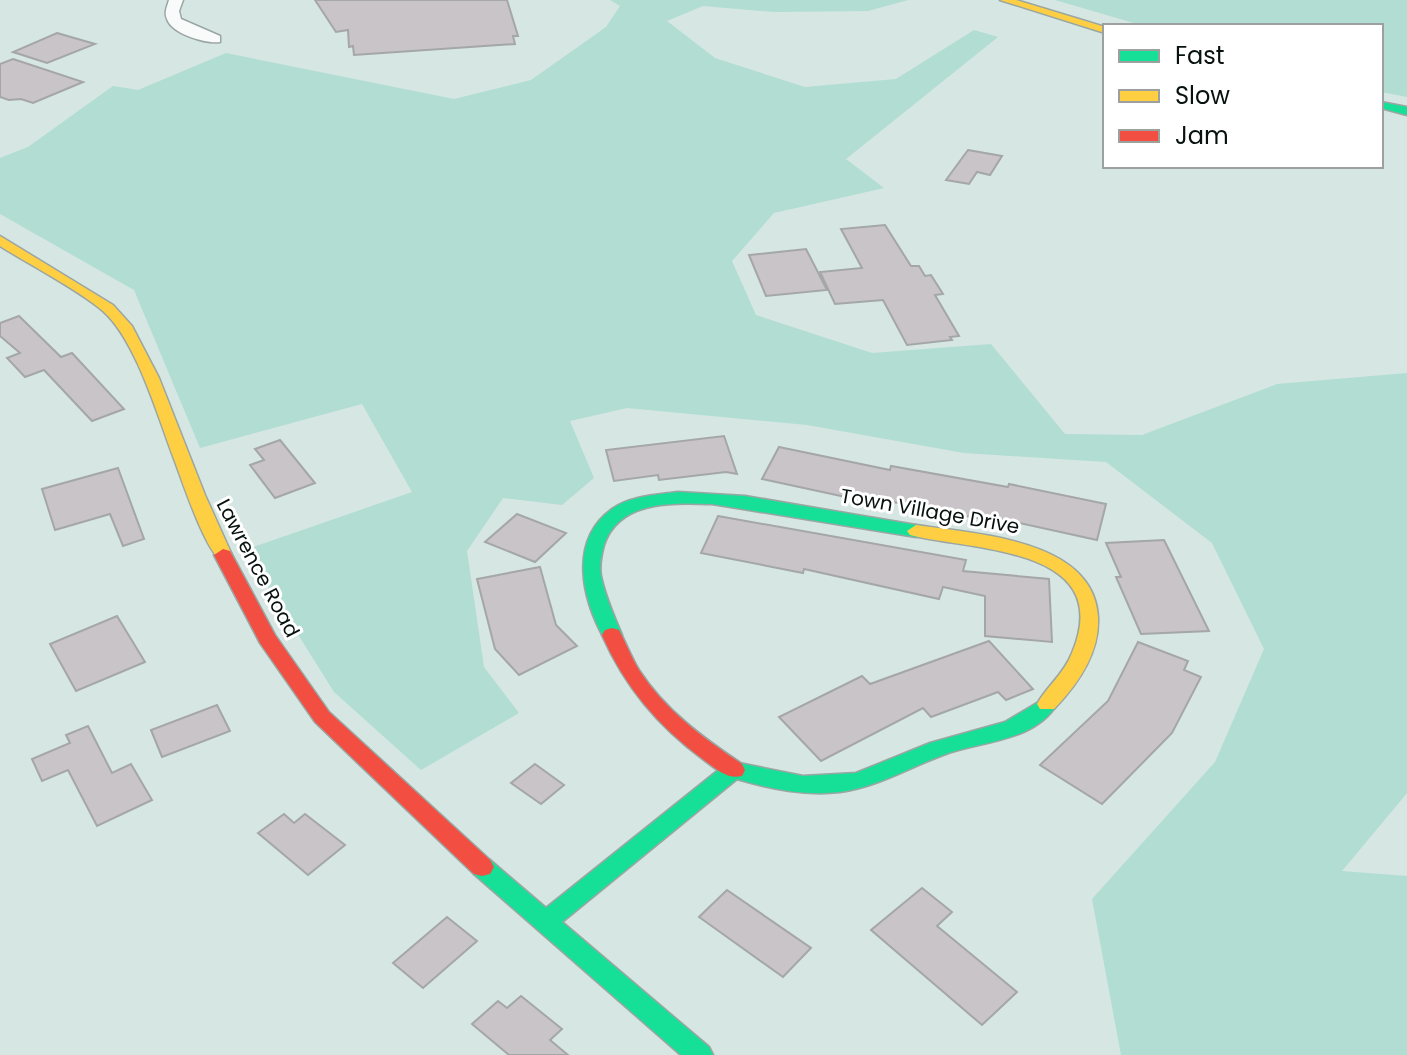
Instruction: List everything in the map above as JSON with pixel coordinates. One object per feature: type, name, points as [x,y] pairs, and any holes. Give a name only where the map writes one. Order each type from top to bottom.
[{"type":"street","points":[[176,0],[172,11],[174,21],[186,29],[215,39]]},
{"type":"street","points":[[1005,0],[1103,29]]},
{"type":"street","points":[[1383,105],[1407,111]]},
{"type":"street","name":"Lawrence Road","points":[[0,240],[108,308],[127,329],[151,378],[196,495],[227,563],[267,638],[322,717],[485,870],[700,1055]]},
{"type":"street","name":"Town Village Drive","points":[[676,496],[710,496],[1003,546],[1037,555],[1065,569],[1079,581],[1086,594],[1089,612],[1083,658],[1061,691],[1026,722],[1003,733],[948,745],[849,783],[800,785],[761,779],[734,770],[676,727],[638,687],[625,666],[605,616],[591,572],[595,539],[605,525],[637,505],[676,496]]},
{"type":"street","points":[[546,921],[734,770]]},
{"type":"green space","points":[[610,0],[908,0],[868,11],[774,12],[703,6],[667,21],[715,58],[805,87],[896,79],[974,30],[998,37],[846,159],[884,188],[774,213],[732,261],[756,315],[872,353],[991,344],[1065,434],[1142,435],[1277,384],[1407,373],[1407,793],[1342,871],[1407,876],[1407,1055],[1121,1055],[1092,899],[1215,762],[1264,649],[1212,543],[1106,462],[964,453],[807,425],[627,408],[570,421],[594,478],[562,505],[503,498],[467,551],[484,667],[519,713],[421,770],[334,692],[245,550],[412,492],[362,404],[200,448],[134,290],[0,214],[0,158],[28,147],[113,86],[138,90],[226,53],[454,99],[531,80],[606,27],[620,6]]},
{"type":"green space","points":[[1055,0],[1407,0],[1407,97],[1383,92],[1383,24],[1137,24]]},
{"type":"building","points":[[315,0],[507,0],[518,36],[513,36],[515,44],[354,55],[353,46],[349,47],[348,30],[336,32]]},
{"type":"building","points":[[57,33],[95,44],[47,63],[13,52]]},
{"type":"building","points":[[13,59],[83,82],[33,103],[21,99],[9,100],[0,97],[0,64]]},
{"type":"building","points":[[968,150],[1002,156],[990,175],[977,172],[969,184],[946,180]]},
{"type":"building","points":[[885,225],[911,266],[919,266],[925,276],[931,275],[943,294],[935,295],[959,336],[950,337],[952,340],[907,345],[883,300],[835,304],[820,272],[862,268],[841,229]]},
{"type":"building","points":[[806,249],[827,290],[766,296],[749,255]]},
{"type":"building","points":[[19,316],[61,357],[72,353],[124,409],[92,421],[44,370],[25,377],[7,358],[20,353],[0,336],[0,323]]},
{"type":"building","points":[[724,436],[737,474],[726,472],[659,480],[658,475],[614,481],[606,450]]},
{"type":"building","points":[[280,440],[315,483],[275,498],[250,465],[264,460],[255,449]]},
{"type":"building","points":[[779,447],[890,470],[891,466],[1008,487],[1009,484],[1106,504],[1097,540],[978,514],[977,518],[856,495],[855,499],[762,479]]},
{"type":"building","points":[[118,468],[144,539],[123,546],[110,514],[55,530],[42,489]]},
{"type":"building","points":[[517,514],[566,533],[535,562],[485,542]]},
{"type":"building","points":[[718,516],[966,560],[963,571],[1049,579],[1052,642],[985,636],[985,596],[943,587],[939,599],[804,569],[803,573],[701,553]]},
{"type":"building","points":[[1164,540],[1209,631],[1141,634],[1116,577],[1121,577],[1106,543]]},
{"type":"building","points":[[540,567],[556,625],[577,646],[519,675],[495,649],[477,579]]},
{"type":"building","points":[[117,616],[145,662],[76,691],[50,644]]},
{"type":"building","points":[[989,641],[1033,689],[1006,700],[998,692],[931,717],[923,708],[821,761],[779,717],[862,676],[870,684]]},
{"type":"building","points":[[1138,642],[1188,661],[1184,670],[1201,677],[1172,733],[1102,804],[1040,765],[1108,701]]},
{"type":"building","points":[[217,705],[230,731],[162,757],[151,730]]},
{"type":"building","points":[[88,726],[112,773],[131,764],[152,800],[97,826],[68,770],[42,781],[32,759],[70,743],[66,735]]},
{"type":"building","points":[[535,764],[564,785],[541,804],[511,783]]},
{"type":"building","points":[[284,814],[294,823],[305,814],[345,845],[308,875],[258,833]]},
{"type":"building","points":[[922,888],[952,912],[937,926],[1017,992],[982,1025],[871,930]]},
{"type":"building","points":[[727,890],[811,948],[783,977],[699,917]]},
{"type":"building","points":[[447,917],[477,941],[423,988],[393,963]]},
{"type":"building","points":[[521,996],[562,1029],[550,1040],[568,1055],[509,1055],[472,1024],[498,1001],[507,1008]]},
{"type":"traffic: fast","points":[[1383,105],[1407,111]]},
{"type":"traffic: fast","points":[[612,635],[594,587],[591,558],[600,530],[620,511],[646,501],[678,497],[712,498],[916,531]]},
{"type":"traffic: fast","points":[[546,921],[734,770],[803,784],[856,781],[947,745],[1012,727],[1024,722],[1047,704]]},
{"type":"traffic: fast","points":[[482,867],[700,1055]]},
{"type":"traffic: slow","points":[[1005,0],[1103,29]]},
{"type":"traffic: slow","points":[[0,240],[108,308],[127,329],[151,378],[196,495],[223,555]]},
{"type":"traffic: slow","points":[[916,531],[1029,552],[1055,563],[1075,579],[1088,601],[1087,640],[1074,670],[1047,704]]},
{"type":"traffic: jam","points":[[223,555],[267,638],[322,717],[482,867]]},
{"type":"traffic: jam","points":[[612,635],[633,677],[662,712],[696,743],[734,770]]}]
